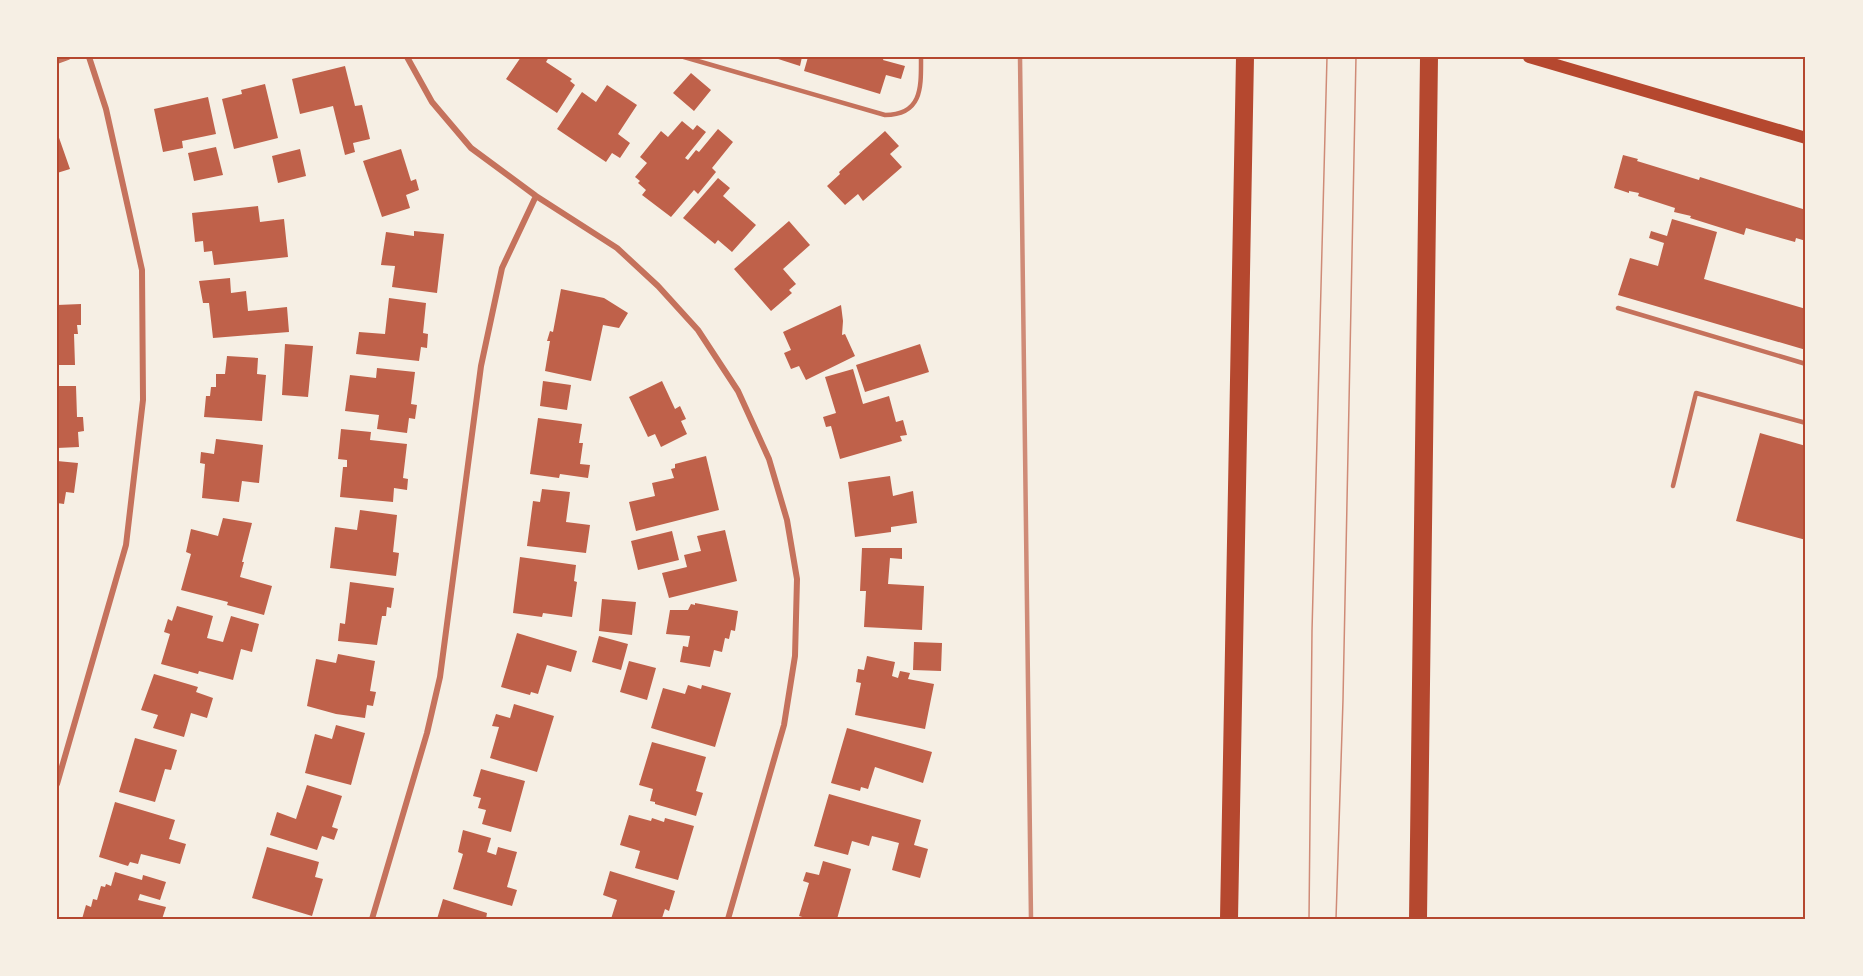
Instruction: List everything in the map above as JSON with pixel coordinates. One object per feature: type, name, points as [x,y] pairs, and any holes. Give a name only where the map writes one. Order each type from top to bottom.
[{"type":"highway","points":[[1229,919],[1245,57]]},
{"type":"highway","points":[[1418,919],[1429,57]]},
{"type":"main road","points":[[1529,57],[1806,138]]},
{"type":"street","points":[[57,61],[68,57]]},
{"type":"street","points":[[57,784],[126,545],[143,400],[142,270],[106,110],[89,57]]},
{"type":"street","points":[[407,57],[432,102],[471,148],[536,196],[617,248],[658,286],[698,330],[738,391],[769,459],[788,520],[797,579],[795,657],[784,725],[728,919]]},
{"type":"street","points":[[372,919],[427,733],[440,677],[481,366],[502,268],[536,196]]},
{"type":"lane","points":[[684,57],[885,115],[897,115],[909,109],[918,99],[921,84],[921,57]]},
{"type":"lane","points":[[1618,308],[1806,364]]},
{"type":"lane","points":[[1673,486],[1696,393],[1806,423]]},
{"type":"building","points":[[521,57],[549,57],[546,62],[572,79],[570,81],[575,85],[557,113],[506,79]]},
{"type":"building","points":[[772,57],[802,57],[800,66]]},
{"type":"building","points":[[808,57],[884,57],[883,60],[905,66],[901,79],[886,75],[880,94],[804,71]]},
{"type":"building","points":[[345,66],[355,106],[362,105],[370,139],[353,143],[355,152],[345,155],[333,106],[300,114],[292,79]]},
{"type":"building","points":[[691,73],[711,90],[694,111],[673,93]]},
{"type":"building","points":[[265,84],[278,138],[234,149],[222,99],[242,94],[241,90]]},
{"type":"building","points":[[607,85],[637,105],[618,134],[630,143],[620,158],[612,153],[606,162],[557,129],[582,92],[596,102]]},
{"type":"building","points":[[208,97],[216,134],[182,141],[183,148],[163,152],[154,109]]},
{"type":"building","points":[[682,121],[693,130],[697,125],[706,132],[685,158],[688,160],[696,150],[699,152],[718,129],[733,142],[712,168],[716,172],[698,194],[694,190],[671,217],[642,195],[646,190],[635,177],[647,163],[640,157],[661,131],[668,137]]},
{"type":"building","points":[[885,131],[899,146],[890,154],[902,167],[863,201],[858,194],[845,205],[827,186],[840,174],[839,172]]},
{"type":"building","points":[[57,132],[70,169],[57,173]]},
{"type":"building","points":[[216,147],[223,175],[194,181],[188,153]]},
{"type":"building","points":[[300,149],[306,176],[278,183],[272,156]]},
{"type":"building","points":[[401,149],[411,181],[416,179],[419,190],[406,195],[410,208],[382,217],[363,161]]},
{"type":"building","points":[[1623,155],[1699,180],[1700,177],[1806,210],[1806,241],[1796,238],[1795,242],[1746,228],[1744,235],[1674,212],[1675,208],[1638,196],[1639,193],[1629,191],[1629,193],[1614,188]]},
{"type":"building","points":[[718,178],[730,188],[723,196],[756,225],[732,252],[718,240],[715,244],[683,218]]},
{"type":"building","points":[[258,206],[260,222],[284,219],[288,257],[214,265],[212,251],[204,252],[203,241],[195,242],[192,213]]},
{"type":"building","points":[[1672,219],[1717,232],[1704,279],[1806,309],[1806,350],[1618,295],[1630,258],[1658,266],[1664,243],[1649,238],[1651,231],[1667,236]]},
{"type":"building","points":[[789,221],[810,245],[783,269],[796,284],[789,290],[792,293],[771,311],[734,269]]},
{"type":"building","points":[[414,231],[444,234],[437,293],[392,287],[395,266],[381,265],[386,232],[414,236]]},
{"type":"building","points":[[230,278],[231,293],[246,291],[248,311],[287,307],[289,332],[213,338],[209,303],[203,303],[199,281]]},
{"type":"building","points":[[561,289],[604,298],[628,313],[619,328],[603,325],[591,381],[545,371],[550,341],[547,341],[550,331],[553,332]]},
{"type":"building","points":[[389,298],[426,303],[423,333],[428,334],[427,348],[421,347],[419,361],[356,354],[359,332],[385,334]]},
{"type":"building","points":[[81,304],[81,325],[77,325],[78,334],[74,334],[75,365],[57,365],[57,305]]},
{"type":"building","points":[[841,305],[842,335],[845,334],[855,356],[806,380],[799,366],[791,369],[784,353],[791,350],[783,332]]},
{"type":"building","points":[[285,344],[313,346],[308,397],[282,395]]},
{"type":"building","points":[[920,344],[929,372],[865,392],[856,365]]},
{"type":"building","points":[[227,356],[258,358],[257,374],[266,375],[262,421],[204,417],[206,396],[210,396],[211,387],[216,387],[216,374],[225,374]]},
{"type":"building","points":[[377,368],[415,372],[411,404],[417,405],[415,419],[409,418],[407,433],[377,429],[379,415],[345,411],[350,375],[376,378]]},
{"type":"building","points":[[853,369],[863,404],[889,396],[896,422],[903,420],[907,435],[900,436],[902,441],[840,459],[831,426],[826,427],[823,417],[836,413],[825,377]]},
{"type":"building","points":[[543,381],[571,385],[567,410],[540,406]]},
{"type":"building","points":[[662,381],[675,409],[680,406],[686,419],[681,421],[687,434],[661,447],[655,434],[648,437],[629,397]]},
{"type":"building","points":[[57,386],[76,386],[77,417],[83,417],[84,431],[78,432],[79,447],[57,448]]},
{"type":"building","points":[[538,418],[582,424],[579,443],[583,443],[580,464],[590,465],[588,478],[560,474],[559,478],[530,474]]},
{"type":"building","points":[[341,429],[371,432],[370,440],[407,444],[403,478],[408,479],[407,490],[394,488],[393,502],[340,497],[343,467],[347,467],[347,460],[338,459]]},
{"type":"building","points":[[1760,433],[1806,446],[1806,540],[1736,521]]},
{"type":"building","points":[[216,439],[263,445],[259,483],[242,481],[239,502],[202,498],[205,464],[200,463],[201,452],[214,454]]},
{"type":"building","points":[[706,456],[719,510],[636,531],[629,502],[655,496],[652,483],[674,478],[671,469],[675,468],[675,464]]},
{"type":"building","points":[[57,461],[78,463],[74,493],[66,492],[64,504],[57,503]]},
{"type":"building","points":[[890,476],[893,496],[913,491],[917,523],[891,527],[891,532],[855,537],[848,482]]},
{"type":"building","points":[[542,489],[570,492],[566,522],[590,525],[586,553],[527,546],[533,501],[540,502]]},
{"type":"building","points":[[360,510],[397,515],[393,552],[399,553],[396,576],[330,568],[335,527],[357,530]]},
{"type":"building","points":[[223,518],[252,523],[240,577],[272,586],[264,615],[227,605],[228,602],[181,590],[191,554],[186,552],[191,529],[218,536]]},
{"type":"building","points":[[725,530],[737,581],[669,598],[662,573],[687,567],[684,555],[701,551],[697,536]]},
{"type":"building","points":[[672,531],[679,560],[638,570],[631,541]]},
{"type":"building","points":[[862,548],[902,548],[902,559],[890,558],[888,584],[924,586],[922,630],[864,627],[866,591],[860,591]]},
{"type":"building","points":[[520,557],[576,565],[574,581],[577,582],[572,617],[543,613],[542,617],[513,613]]},
{"type":"building","points":[[350,582],[394,588],[391,608],[387,607],[386,616],[382,616],[377,645],[338,641],[340,623],[345,624]]},
{"type":"building","points":[[602,599],[636,602],[632,635],[599,631]]},
{"type":"building","points":[[695,603],[738,611],[735,631],[731,630],[729,639],[725,638],[722,652],[714,650],[710,667],[680,662],[683,646],[688,647],[690,636],[666,634],[670,610],[688,610],[691,604],[695,605]]},
{"type":"building","points":[[177,606],[213,616],[207,638],[223,642],[231,616],[259,624],[252,652],[241,649],[233,680],[161,664],[170,634],[164,632],[168,619],[172,621]]},
{"type":"building","points":[[517,633],[577,651],[571,672],[547,665],[538,694],[531,692],[530,695],[501,687]]},
{"type":"building","points":[[599,636],[628,644],[621,670],[592,662]]},
{"type":"building","points":[[914,642],[942,643],[941,671],[913,670]]},
{"type":"building","points":[[338,654],[375,661],[370,691],[376,692],[373,706],[367,705],[365,718],[336,714],[307,706],[316,659],[336,663]]},
{"type":"building","points":[[867,656],[895,662],[892,676],[898,678],[900,671],[910,673],[908,679],[934,684],[925,729],[855,715],[861,683],[856,682],[858,669],[864,670]]},
{"type":"building","points":[[629,661],[656,668],[647,700],[620,692]]},
{"type":"building","points":[[154,674],[198,687],[196,692],[213,698],[207,718],[191,713],[184,737],[153,728],[158,715],[141,710]]},
{"type":"building","points":[[688,685],[701,689],[702,685],[731,693],[715,747],[651,728],[663,688],[685,694]]},
{"type":"building","points":[[514,704],[554,716],[537,772],[490,758],[499,727],[492,726],[496,714],[510,718]]},
{"type":"building","points":[[336,725],[365,733],[351,785],[305,773],[315,734],[332,739]]},
{"type":"building","points":[[847,728],[932,752],[923,783],[875,767],[868,789],[861,787],[860,791],[831,783]]},
{"type":"building","points":[[135,738],[177,750],[171,770],[165,769],[155,802],[119,792]]},
{"type":"building","points":[[652,742],[706,757],[696,791],[703,793],[696,816],[655,804],[650,801],[653,789],[639,785]]},
{"type":"building","points":[[481,769],[525,781],[511,832],[482,824],[486,810],[478,808],[481,798],[473,796]]},
{"type":"building","points":[[307,785],[342,796],[332,827],[338,829],[334,840],[322,836],[317,850],[270,835],[277,812],[296,819]]},
{"type":"building","points":[[829,794],[921,820],[914,845],[928,849],[920,878],[892,870],[899,843],[872,836],[869,846],[852,841],[848,855],[814,846]]},
{"type":"building","points":[[115,802],[175,820],[169,839],[186,844],[180,864],[141,854],[138,864],[130,862],[128,866],[99,857]]},
{"type":"building","points":[[629,815],[651,821],[652,818],[664,822],[665,818],[694,826],[678,880],[635,868],[640,851],[620,845]]},
{"type":"building","points":[[463,830],[491,838],[487,852],[496,855],[498,847],[517,852],[507,887],[517,890],[512,906],[453,889],[463,854],[458,852]]},
{"type":"building","points":[[267,847],[319,862],[315,877],[323,879],[312,916],[252,898]]},
{"type":"building","points":[[823,861],[851,869],[837,919],[809,919],[799,916],[809,883],[803,881],[806,872],[819,875]]},
{"type":"building","points":[[610,871],[675,891],[669,911],[665,909],[662,918],[658,919],[611,919],[617,900],[603,895]]},
{"type":"building","points":[[115,872],[142,880],[143,875],[166,882],[160,900],[140,894],[138,900],[166,907],[162,919],[82,919],[86,905],[91,907],[93,899],[97,900],[101,886],[105,887],[106,884],[111,886]]},
{"type":"building","points":[[443,899],[487,913],[486,919],[437,919]]},
{"type":"tram line","points":[[1309,919],[1312,631],[1327,57]]},
{"type":"tram line","points":[[1336,919],[1343,700],[1356,57]]},
{"type":"railway","points":[[1020,57],[1031,919]]}]
